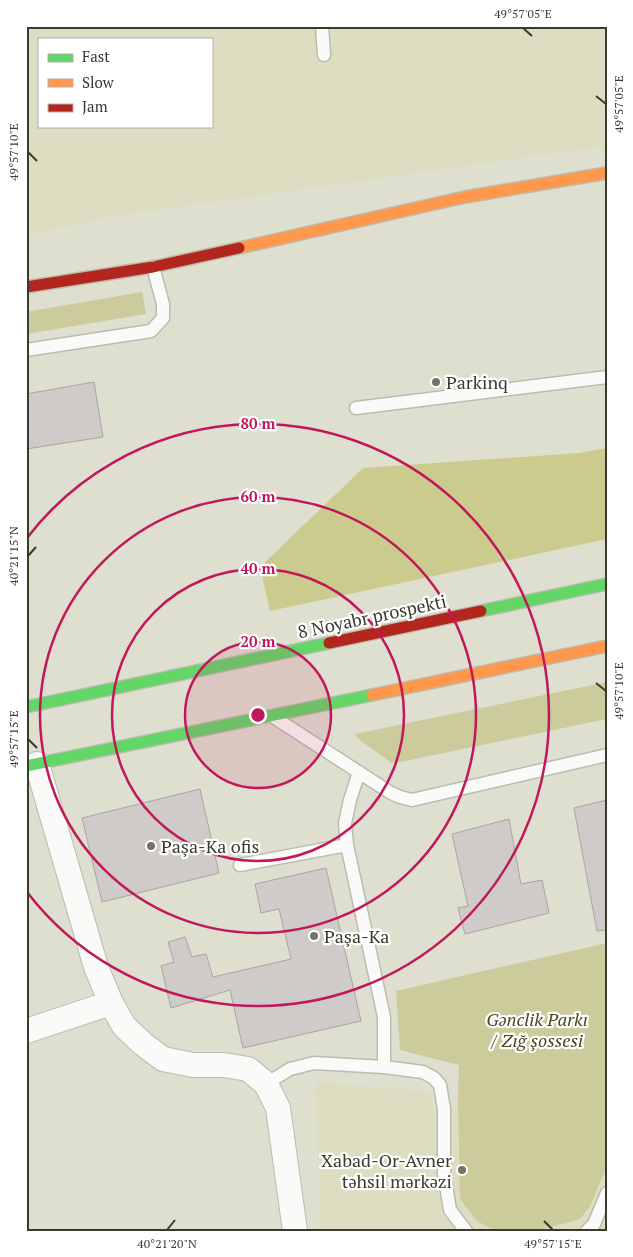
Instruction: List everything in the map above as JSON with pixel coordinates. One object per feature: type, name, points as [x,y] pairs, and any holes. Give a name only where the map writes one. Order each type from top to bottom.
[{"type":"main road","points":[[26,287],[153,267],[465,197],[607,174]]},
{"type":"main road","name":"8 Noyabr prospekti","points":[[26,707],[607,584]]},
{"type":"main road","points":[[32,765],[607,646]]},
{"type":"street","points":[[32,765],[96,967],[111,1004],[124,1026],[143,1044],[164,1059],[193,1065],[224,1065],[248,1069],[266,1084],[278,1108],[295,1231]]},
{"type":"street","points":[[26,1031],[111,1004]]},
{"type":"lane","points":[[322,26],[324,55]]},
{"type":"lane","points":[[26,350],[151,331],[163,318],[163,304],[153,267]]},
{"type":"lane","points":[[356,408],[607,378]]},
{"type":"lane","points":[[270,715],[391,793],[412,800],[607,755]]},
{"type":"lane","points":[[359,772],[345,823],[347,845],[384,1017],[384,1067]]},
{"type":"lane","points":[[240,865],[347,845]]},
{"type":"lane","points":[[266,1084],[290,1069],[314,1063],[384,1067],[423,1072],[434,1078],[440,1085],[444,1109],[444,1174],[450,1210],[466,1231]]},
{"type":"lane","points":[[587,1231],[594,1224],[607,1192]]},
{"type":"shaded area","points":[[26,26],[607,26],[607,146],[108,217],[26,236]]},
{"type":"shaded area","name":"Xabad-Or-Avner təhsil mərkəzi","points":[[315,1082],[431,1092],[433,1109],[455,1109],[459,1090],[607,1106],[607,1231],[321,1231]]},
{"type":"green space","points":[[142,292],[146,314],[26,334],[26,312]]},
{"type":"green space","points":[[607,448],[607,539],[270,611],[260,567],[363,468],[579,453]]},
{"type":"green space","points":[[607,682],[607,719],[405,761],[392,763],[357,738],[355,734]]},
{"type":"green space","name":"Gənclik Parkı / Zığ şossesi","points":[[607,943],[607,1166],[590,1206],[580,1219],[535,1231],[496,1231],[477,1221],[460,1199],[459,1065],[400,1050],[396,991]]},
{"type":"building","points":[[94,382],[103,437],[26,449],[26,394]]},
{"type":"building","name":"Paşa-Ka ofis","points":[[200,789],[219,873],[102,902],[82,818]]},
{"type":"building","points":[[607,800],[607,930],[597,931],[574,808]]},
{"type":"building","points":[[509,819],[521,884],[542,880],[549,913],[465,934],[458,908],[468,906],[452,834]]},
{"type":"building","name":"Paşa-Ka","points":[[326,868],[361,1021],[243,1048],[230,990],[171,1008],[161,966],[174,962],[168,942],[185,937],[192,957],[206,954],[213,977],[291,959],[279,909],[261,913],[255,884]]},
{"type":"traffic: fast","points":[[481,611],[607,584]]},
{"type":"traffic: fast","points":[[26,707],[329,643]]},
{"type":"traffic: fast","points":[[26,766],[372,695]]},
{"type":"traffic: slow","points":[[239,248],[465,197],[607,173]]},
{"type":"traffic: slow","points":[[372,695],[607,646]]},
{"type":"traffic: jam","points":[[26,287],[153,267],[239,248]]},
{"type":"traffic: jam","points":[[329,643],[481,611]]},
{"type":"place","name":"Parkinq","points":[[436,382]]},
{"type":"place","name":"Paşa-Ka ofis","points":[[151,846]]},
{"type":"place","name":"Paşa-Ka","points":[[314,936]]},
{"type":"place","name":"Xabad-Or-Avner təhsil mərkəzi","points":[[462,1170]]}]
